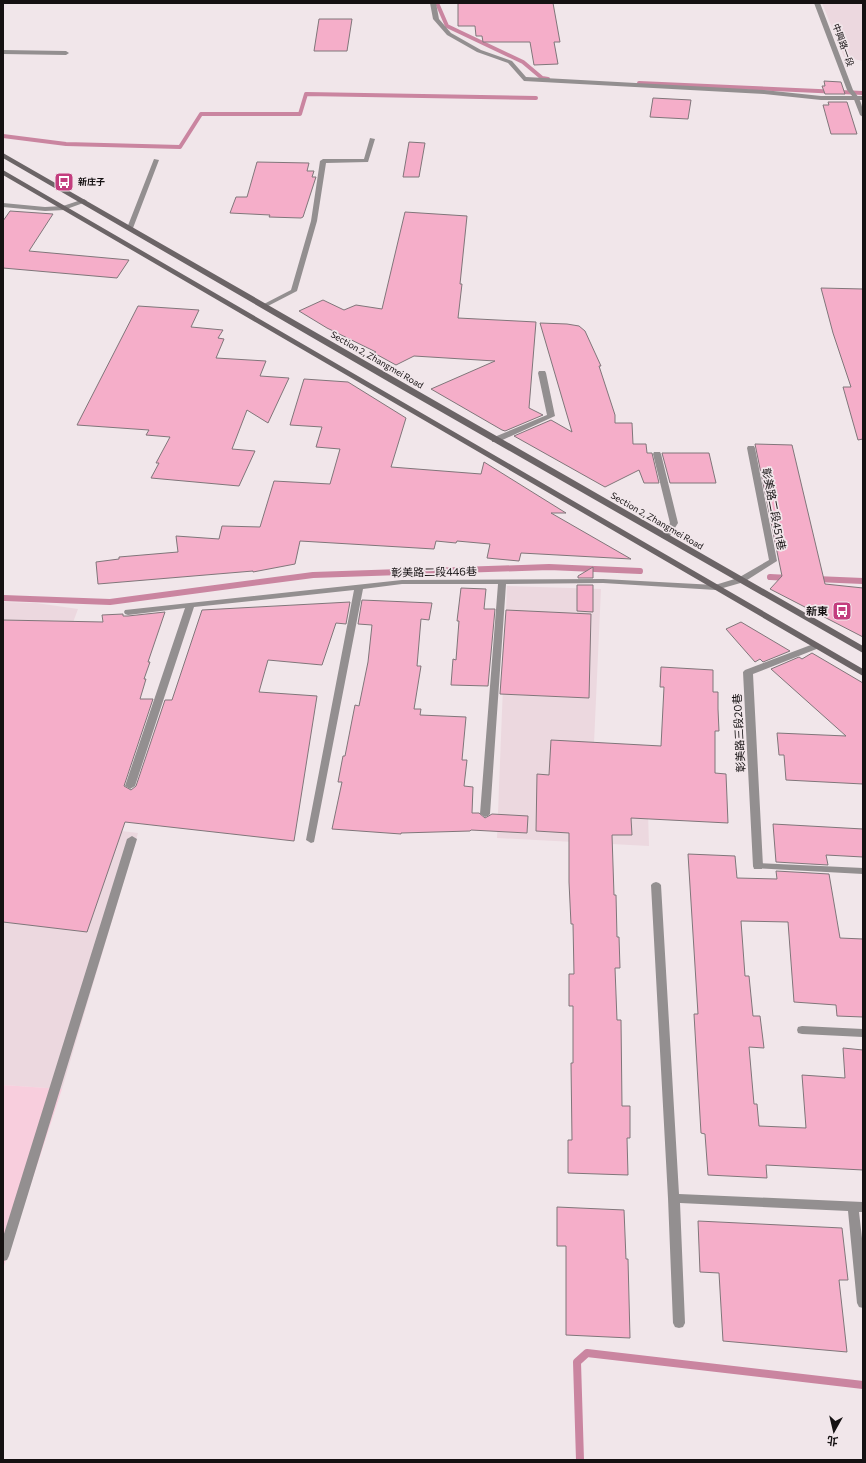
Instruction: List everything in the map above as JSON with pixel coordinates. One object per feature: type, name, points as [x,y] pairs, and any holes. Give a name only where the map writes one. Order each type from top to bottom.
[{"type":"main road","name":"Section 2, Zhangmei Road","points":[[3,155],[495,440],[863,650]]},
{"type":"main road","points":[[3,172],[863,673]]},
{"type":"main road","points":[[339,369],[359,361]]},
{"type":"street","name":"中興路一段","points":[[817,3],[850,90],[856,97],[863,115]]},
{"type":"street","points":[[3,205],[37,208],[64,208],[84,201]]},
{"type":"street","name":"彰美路三段20巷","points":[[758,866],[748,672],[816,646]]},
{"type":"lane","points":[[433,3],[436,19],[449,34],[479,51],[510,62],[524,79],[756,92],[821,98],[863,98]]},
{"type":"lane","points":[[3,52],[66,53]]},
{"type":"lane","points":[[264,306],[294,291],[314,221],[323,161],[366,161],[372,139]]},
{"type":"lane","points":[[130,228],[156,160]]},
{"type":"lane","points":[[495,440],[551,416],[542,374]]},
{"type":"lane","name":"彰美路二段451巷","points":[[741,580],[773,561],[751,448]]},
{"type":"lane","points":[[657,454],[674,522],[665,537]]},
{"type":"lane","name":"彰美路二段446巷","points":[[128,612],[402,582],[603,581],[716,588],[741,580]]},
{"type":"lane","points":[[485,814],[502,582]]},
{"type":"lane","points":[[311,840],[360,587]]},
{"type":"lane","points":[[130,786],[190,606]]},
{"type":"lane","points":[[3,1256],[132,839]]},
{"type":"lane","points":[[758,866],[863,871]]},
{"type":"lane","points":[[656,885],[674,1198],[678,1323]]},
{"type":"lane","points":[[802,1030],[863,1033]]},
{"type":"lane","points":[[674,1198],[858,1207],[863,1303]]},
{"type":"shaded area","points":[[822,3],[863,3],[863,61],[844,57]]},
{"type":"shaded area","points":[[507,586],[601,589],[594,743],[646,746],[649,846],[497,838]]},
{"type":"shaded area","points":[[3,602],[36,603],[78,609],[3,811]]},
{"type":"shaded area","points":[[3,817],[138,833],[62,1089],[3,1085]]},
{"type":"shaded area","points":[[3,1085],[62,1089],[3,1269]]},
{"type":"building","points":[[458,3],[553,3],[560,42],[554,42],[558,64],[534,65],[530,42],[483,42],[482,36],[476,36],[475,26],[458,26]]},
{"type":"building","points":[[319,19],[352,19],[347,51],[314,51]]},
{"type":"building","points":[[824,81],[841,82],[845,94],[825,94],[822,86],[825,86]]},
{"type":"building","points":[[653,98],[691,100],[688,119],[650,117]]},
{"type":"building","points":[[828,102],[847,102],[857,134],[831,134],[823,105],[829,105]]},
{"type":"building","points":[[409,142],[425,143],[419,177],[403,177]]},
{"type":"building","points":[[257,162],[309,163],[307,171],[314,171],[312,177],[316,177],[303,217],[269,217],[270,215],[230,213],[236,197],[247,197]]},
{"type":"building","points":[[10,211],[53,214],[29,251],[129,260],[117,278],[3,268],[3,221]]},
{"type":"building","points":[[405,212],[467,216],[458,318],[536,322],[529,408],[543,415],[505,431],[431,389],[495,361],[414,356],[396,365],[374,353],[376,352],[327,328],[299,311],[323,300],[344,310],[356,305],[382,309]]},
{"type":"building","points":[[821,288],[863,289],[863,439],[858,440],[843,387],[851,387],[833,333]]},
{"type":"building","points":[[138,306],[199,310],[191,327],[223,330],[218,338],[224,339],[216,358],[266,361],[260,376],[289,378],[268,423],[247,410],[232,449],[255,451],[239,486],[151,478],[159,463],[156,463],[170,437],[146,435],[149,430],[77,425]]},
{"type":"building","points":[[540,323],[579,326],[585,331],[601,366],[599,366],[615,415],[615,423],[632,423],[633,444],[646,444],[647,453],[652,453],[659,483],[644,483],[639,470],[605,487],[514,436],[551,420],[572,432]]},
{"type":"building","points":[[304,379],[348,382],[406,418],[391,467],[481,474],[484,462],[566,513],[551,513],[631,559],[521,553],[519,561],[487,558],[490,544],[457,541],[456,543],[436,541],[434,549],[300,541],[295,564],[253,572],[98,584],[96,562],[119,559],[119,557],[178,552],[176,536],[219,539],[222,526],[260,527],[274,481],[330,484],[340,449],[316,447],[322,427],[290,425]]},
{"type":"building","points":[[755,444],[792,445],[825,584],[863,588],[863,637],[770,589],[782,576]]},
{"type":"building","points":[[662,453],[709,453],[716,483],[670,483]]},
{"type":"building","points":[[593,567],[593,578],[578,578],[578,576]]},
{"type":"building","points":[[577,585],[593,585],[593,612],[577,611]]},
{"type":"building","points":[[461,588],[486,589],[484,609],[495,609],[488,686],[451,685],[453,659],[456,660],[459,621],[457,621]]},
{"type":"building","points":[[362,600],[432,603],[429,620],[421,619],[417,666],[421,666],[414,709],[421,709],[420,715],[466,717],[462,760],[467,760],[464,786],[473,787],[472,813],[479,813],[485,818],[492,814],[528,816],[527,833],[471,830],[401,834],[332,829],[342,782],[338,782],[343,756],[345,756],[355,705],[359,706],[368,662],[372,625],[358,624]]},
{"type":"building","points":[[350,602],[346,624],[336,623],[322,665],[268,660],[259,692],[317,696],[294,841],[125,822],[87,932],[3,922],[3,620],[103,622],[102,615],[123,614],[123,616],[128,616],[165,612],[148,662],[150,662],[144,679],[146,679],[140,699],[153,699],[124,786],[131,790],[136,786],[165,700],[172,700],[202,610]]},
{"type":"building","points":[[506,610],[591,614],[589,698],[500,694]]},
{"type":"building","points":[[741,622],[790,651],[763,662],[760,659],[755,662],[726,629]]},
{"type":"building","points":[[812,653],[863,683],[863,784],[786,780],[784,755],[779,755],[777,733],[846,736],[771,669],[799,657],[802,659]]},
{"type":"building","points":[[661,667],[713,670],[713,692],[718,692],[719,731],[715,731],[715,773],[726,774],[728,823],[631,818],[632,835],[612,835],[614,895],[616,895],[617,937],[619,937],[620,968],[615,968],[617,1020],[621,1020],[622,1106],[630,1106],[630,1138],[627,1138],[628,1175],[568,1173],[568,1140],[572,1140],[571,1063],[573,1063],[573,1006],[569,1006],[569,974],[574,974],[573,924],[571,924],[569,882],[569,833],[536,831],[537,774],[549,775],[551,740],[661,746],[664,687],[660,687]]},
{"type":"building","points":[[773,824],[863,829],[863,857],[826,855],[828,865],[776,862]]},
{"type":"building","points":[[688,854],[735,856],[737,878],[777,879],[776,871],[829,874],[840,938],[863,939],[863,1017],[837,1016],[836,1005],[794,1002],[788,922],[741,921],[745,976],[749,976],[753,1016],[760,1016],[764,1048],[749,1047],[754,1104],[757,1104],[759,1126],[806,1128],[802,1075],[845,1078],[843,1048],[863,1050],[863,1170],[766,1165],[767,1178],[708,1175],[705,1134],[701,1133],[694,1014],[698,1014]]},
{"type":"building","points":[[557,1207],[624,1210],[626,1259],[628,1259],[630,1338],[566,1335],[566,1246],[557,1246]]},
{"type":"building","points":[[698,1221],[842,1228],[848,1280],[839,1280],[847,1352],[723,1341],[719,1273],[700,1272]]},
{"type":"waterway","points":[[437,3],[447,26],[523,62],[542,78],[548,79]]},
{"type":"waterway","points":[[639,83],[863,93]]},
{"type":"waterway","points":[[3,136],[66,144],[180,147],[201,114],[300,114],[306,94],[536,98]]},
{"type":"waterway","points":[[3,598],[110,602],[313,575],[549,567],[640,571]]},
{"type":"waterway","points":[[770,577],[789,578]]},
{"type":"waterway","points":[[816,579],[863,581]]},
{"type":"waterway","points":[[580,1460],[577,1362],[587,1353],[863,1385]]},
{"type":"place","name":"新庄子","points":[[64,182]]},
{"type":"place","name":"新東","points":[[842,611]]}]
